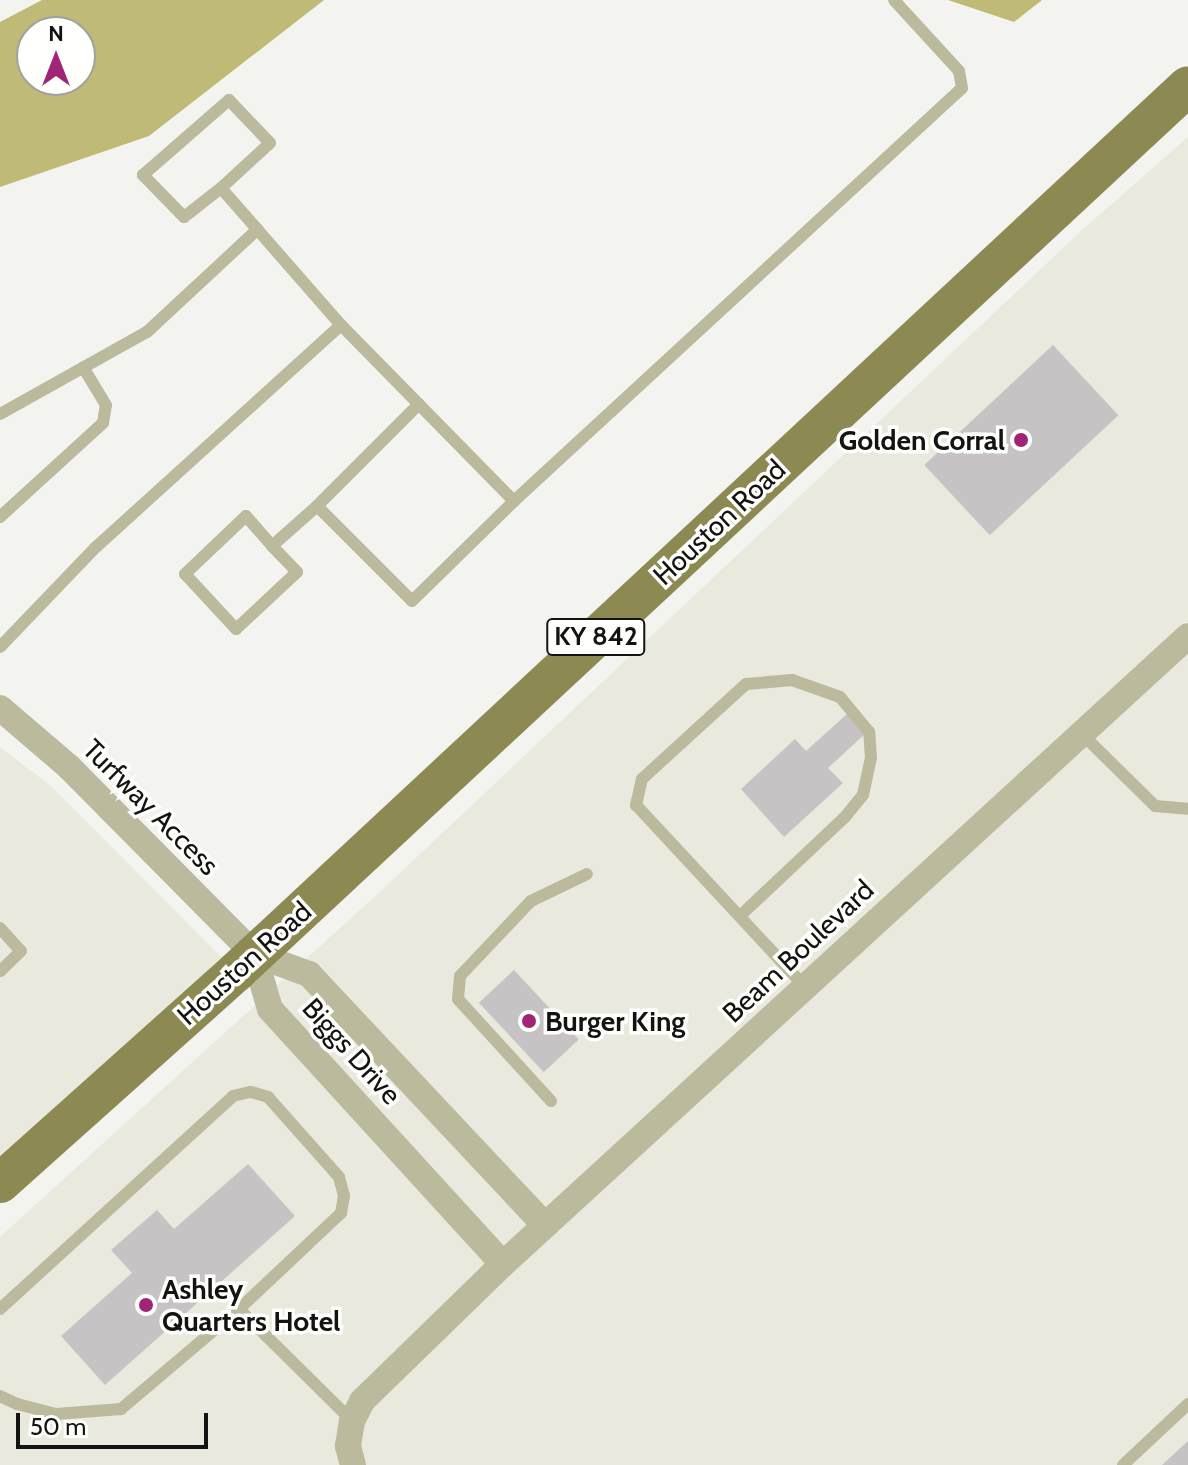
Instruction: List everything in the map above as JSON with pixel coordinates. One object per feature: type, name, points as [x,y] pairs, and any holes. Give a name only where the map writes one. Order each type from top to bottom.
[{"type":"main road","name":"Houston Road","points":[[0,1183],[254,954],[1188,86]]},
{"type":"street","name":"Beam Boulevard","points":[[352,1421],[362,1401],[503,1264],[1188,636]]},
{"type":"street","name":"Turfway Access","points":[[0,708],[69,767],[254,954]]},
{"type":"street","name":"Biggs Drive","points":[[254,954],[309,974],[545,1225]]},
{"type":"street","name":"Biggs Drive","points":[[254,954],[270,1009],[503,1264]]},
{"type":"street","points":[[352,1421],[348,1446],[353,1465]]},
{"type":"lane","points":[[317,506],[412,601],[514,501],[962,88],[959,71],[894,0]]},
{"type":"lane","points":[[229,100],[270,143],[221,188],[184,217],[143,175],[229,100]]},
{"type":"lane","points":[[221,188],[341,325],[514,501]]},
{"type":"lane","points":[[0,414],[147,332],[258,229]]},
{"type":"lane","points":[[0,647],[95,548],[341,325]]},
{"type":"lane","points":[[0,517],[103,423],[106,405],[83,367]]},
{"type":"lane","points":[[272,546],[317,506],[419,404]]},
{"type":"lane","points":[[246,516],[272,546],[297,572],[236,629],[185,574],[246,516]]},
{"type":"lane","points":[[741,915],[845,817],[863,795],[871,758],[869,732],[840,697],[792,680],[746,684],[642,779],[636,805],[805,987]]},
{"type":"lane","points":[[1082,734],[1155,806],[1188,809]]},
{"type":"lane","points":[[551,1101],[458,999],[460,976],[531,901],[587,874]]},
{"type":"lane","points":[[0,928],[21,951],[0,971]]},
{"type":"lane","points":[[0,1309],[233,1096],[251,1092],[268,1097],[339,1177],[344,1196],[341,1213],[239,1309],[121,1409],[56,1414],[17,1404],[0,1396]]},
{"type":"lane","points":[[239,1309],[352,1421]]},
{"type":"lane","points":[[1123,1465],[1188,1404]]},
{"type":"shaded area","points":[[42,0],[324,0],[149,136],[0,187],[0,22]]},
{"type":"shaded area","points":[[948,0],[1042,0],[1014,22]]},
{"type":"shaded area","points":[[1188,137],[1188,1465],[0,1465],[0,1237],[383,889],[1081,231]]},
{"type":"shaded area","points":[[0,747],[52,787],[236,972],[0,1183]]},
{"type":"building","name":"Golden Corral","points":[[1053,345],[1118,415],[990,535],[924,465]]},
{"type":"building","points":[[847,714],[865,734],[828,768],[843,783],[784,837],[741,789],[795,739],[806,751]]},
{"type":"building","name":"Burger King","points":[[514,970],[579,1039],[544,1072],[479,1003]]},
{"type":"building","name":"Ashley Quarters Hotel","points":[[248,1164],[295,1216],[105,1385],[61,1336],[132,1273],[111,1250],[157,1210],[174,1229]]},
{"type":"building","points":[[1188,1441],[1188,1465],[1162,1465]]},
{"type":"place","name":"Golden Corral","points":[[1021,440]]},
{"type":"place","name":"Burger King","points":[[529,1021]]},
{"type":"place","name":"Ashley Quarters Hotel","points":[[146,1305]]}]
